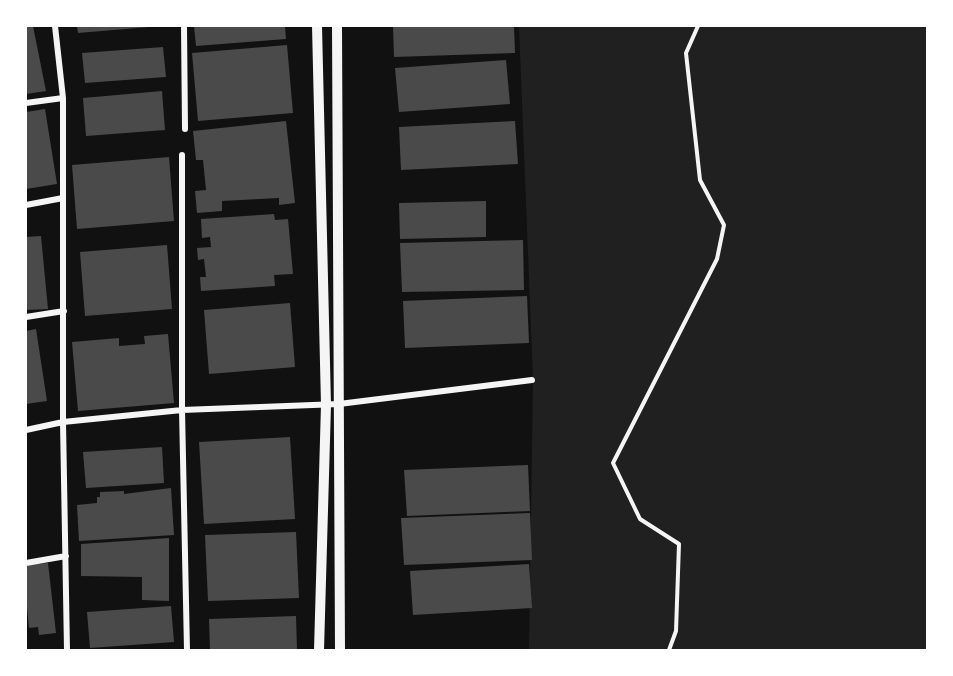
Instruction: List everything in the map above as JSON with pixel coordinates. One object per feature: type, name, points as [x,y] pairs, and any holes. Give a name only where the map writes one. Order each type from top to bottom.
[{"type":"street","points":[[55,26],[63,98],[63,422],[67,651]]},
{"type":"street","points":[[184,26],[185,129]]},
{"type":"street","points":[[317,26],[326,405],[320,651]]},
{"type":"street","points":[[336,26],[340,651]]},
{"type":"street","points":[[26,103],[63,98]]},
{"type":"street","points":[[182,155],[182,410],[187,651]]},
{"type":"street","points":[[26,205],[63,198]]},
{"type":"street","points":[[26,317],[64,311]]},
{"type":"street","points":[[26,430],[63,422],[182,410],[339,404],[532,380]]},
{"type":"street","points":[[26,563],[66,556]]},
{"type":"path","points":[[669,651],[675,631],[679,544],[640,519],[613,463],[717,259],[724,225],[700,180],[686,53],[698,26]]},
{"type":"shaded area","points":[[519,26],[927,26],[927,650],[529,650],[533,380]]},
{"type":"building","points":[[26,26],[33,26],[46,91],[26,94]]},
{"type":"building","points":[[77,26],[149,26],[149,27],[78,33]]},
{"type":"building","points":[[194,26],[285,26],[286,39],[196,46]]},
{"type":"building","points":[[393,26],[514,26],[515,53],[394,57]]},
{"type":"building","points":[[287,45],[293,113],[198,121],[192,53]]},
{"type":"building","points":[[163,47],[166,77],[85,83],[82,53]]},
{"type":"building","points":[[506,60],[510,104],[399,112],[395,68]]},
{"type":"building","points":[[162,91],[165,130],[86,136],[83,98]]},
{"type":"building","points":[[45,109],[57,184],[26,189],[26,112]]},
{"type":"building","points":[[286,121],[295,203],[279,205],[279,198],[222,201],[222,211],[197,213],[195,191],[206,190],[203,160],[196,160],[193,131]]},
{"type":"building","points":[[515,121],[518,164],[401,170],[399,127]]},
{"type":"building","points":[[169,157],[174,221],[77,229],[72,165]]},
{"type":"building","points":[[486,201],[486,237],[400,239],[399,203]]},
{"type":"building","points":[[274,214],[275,220],[288,219],[293,274],[274,275],[275,286],[201,291],[200,277],[206,277],[204,259],[198,260],[197,248],[211,247],[210,237],[202,238],[201,219]]},
{"type":"building","points":[[41,236],[48,309],[26,310],[26,237]]},
{"type":"building","points":[[523,240],[524,290],[402,292],[400,243]]},
{"type":"building","points":[[167,245],[172,309],[85,316],[80,252]]},
{"type":"building","points":[[527,296],[529,343],[405,348],[403,301]]},
{"type":"building","points":[[290,303],[295,367],[209,374],[204,310]]},
{"type":"building","points":[[36,329],[47,401],[26,404],[26,331]]},
{"type":"building","points":[[168,334],[174,403],[78,411],[72,342],[119,338],[119,346],[145,344],[144,336]]},
{"type":"building","points":[[290,437],[295,519],[204,524],[199,442]]},
{"type":"building","points":[[162,447],[164,483],[86,488],[83,452]]},
{"type":"building","points":[[528,465],[530,511],[407,516],[404,470]]},
{"type":"building","points":[[171,488],[174,535],[79,541],[77,505],[97,503],[100,492],[124,491],[124,494]]},
{"type":"building","points":[[530,513],[532,560],[404,565],[401,518]]},
{"type":"building","points":[[296,532],[299,598],[208,601],[205,535]]},
{"type":"building","points":[[169,538],[169,601],[142,600],[142,577],[81,576],[81,544]]},
{"type":"building","points":[[48,563],[56,633],[39,635],[38,627],[29,628],[26,565]]},
{"type":"building","points":[[529,564],[532,608],[413,615],[410,571]]},
{"type":"building","points":[[171,606],[174,642],[90,648],[87,612]]},
{"type":"building","points":[[296,616],[297,650],[210,650],[209,619]]}]
